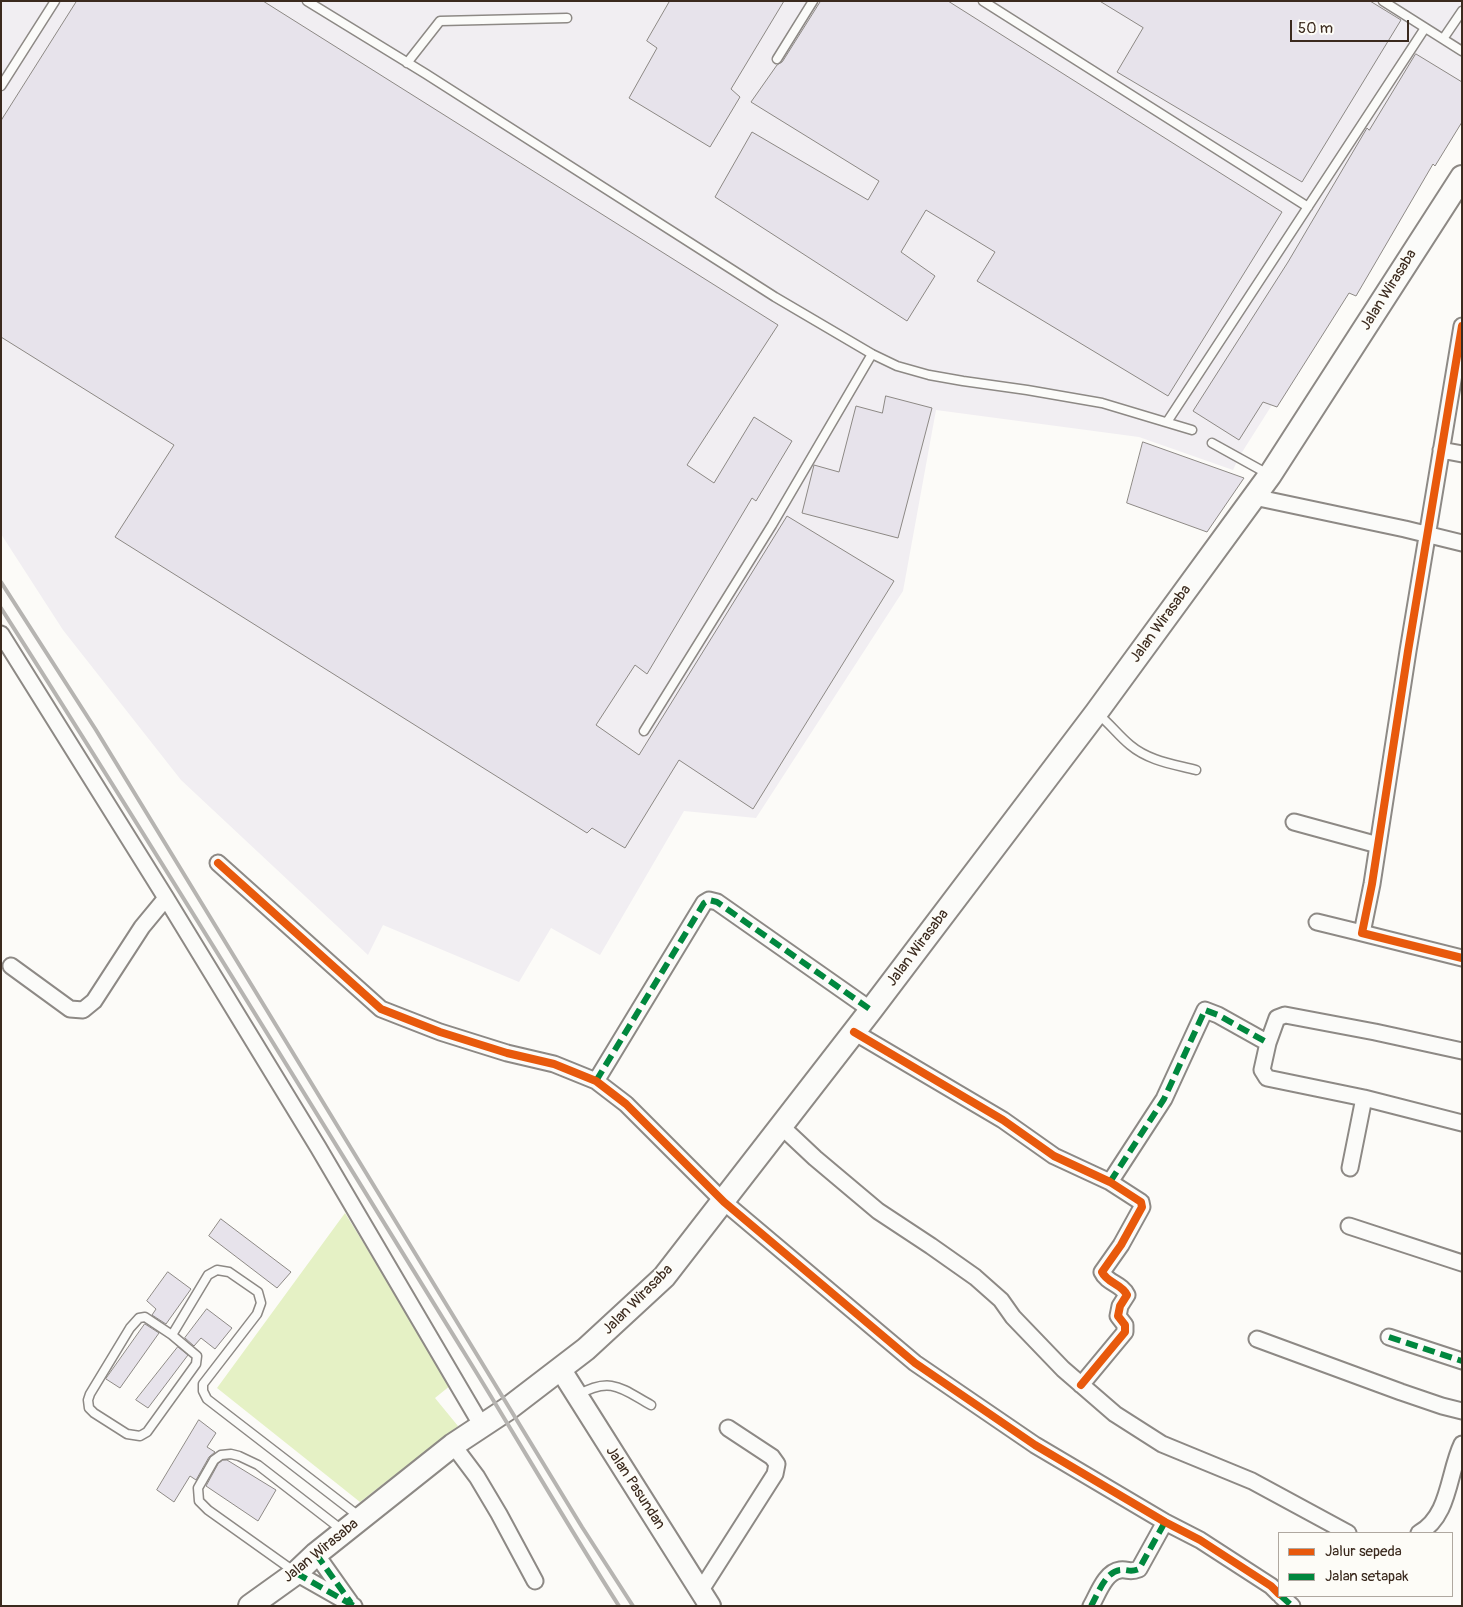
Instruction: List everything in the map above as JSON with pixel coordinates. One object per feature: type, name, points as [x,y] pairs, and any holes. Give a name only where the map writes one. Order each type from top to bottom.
[{"type":"main road","name":"Jalan Wirasaba","points":[[250,1606],[296,1573],[316,1554],[453,1445],[509,1408],[560,1370],[586,1349],[664,1277],[782,1127],[1096,713],[1270,475],[1462,176]]},
{"type":"street","points":[[1362,933],[1378,845],[1441,450],[1458,384],[1462,326]]},
{"type":"street","points":[[1441,450],[1462,454]]},
{"type":"street","points":[[1254,497],[1462,543]]},
{"type":"street","points":[[1,634],[166,898],[318,1147],[482,1426]]},
{"type":"street","points":[[1294,822],[1378,845]]},
{"type":"street","points":[[218,863],[381,1009],[440,1032],[507,1053],[554,1064],[596,1081],[626,1104],[724,1202],[915,1363],[1035,1445],[1165,1522],[1200,1540],[1271,1586],[1278,1593]]},
{"type":"street","points":[[11,966],[70,1009],[83,1010],[94,1001],[125,951],[166,898]]},
{"type":"street","points":[[596,1081],[704,903],[709,900],[717,902],[871,1010]]},
{"type":"street","points":[[1317,922],[1462,958]]},
{"type":"street","points":[[1110,1182],[1164,1098],[1205,1010],[1218,1015],[1268,1043]]},
{"type":"street","points":[[1462,1051],[1284,1015],[1277,1018],[1268,1043],[1262,1070],[1268,1078],[1364,1098],[1462,1123]]},
{"type":"street","points":[[854,1032],[1003,1120],[1054,1156],[1110,1182],[1135,1197],[1143,1205],[1121,1245],[1102,1272],[1108,1279],[1125,1290],[1127,1295],[1120,1306],[1118,1316],[1125,1325],[1125,1332],[1081,1385]]},
{"type":"street","points":[[1350,1168],[1364,1098]]},
{"type":"street","points":[[782,1127],[815,1158],[878,1211],[975,1277],[1001,1300],[1013,1317],[1081,1385],[1115,1414],[1162,1444],[1252,1481],[1346,1532]]},
{"type":"street","points":[[1349,1226],[1462,1263]]},
{"type":"street","points":[[1389,1337],[1462,1361]]},
{"type":"street","points":[[1256,1339],[1409,1395],[1462,1411]]},
{"type":"street","name":"Jalan Pasundan","points":[[560,1370],[706,1598]]},
{"type":"street","points":[[706,1598],[775,1474],[778,1464],[772,1457],[728,1428]]},
{"type":"street","points":[[1421,1532],[1438,1516],[1462,1444]]},
{"type":"street","points":[[453,1445],[477,1477],[500,1514],[535,1581]]},
{"type":"street","points":[[1091,1606],[1103,1583],[1113,1571],[1123,1569],[1131,1572],[1139,1569],[1165,1522]]},
{"type":"street","points":[[316,1554],[354,1605]]},
{"type":"street","points":[[296,1573],[354,1605]]},
{"type":"street","points":[[1282,1597],[1292,1606]]},
{"type":"lane","points":[[1,86],[54,1]]},
{"type":"lane","points":[[307,1],[426,74],[775,297],[872,354],[897,366],[929,375],[1102,402],[1192,430]]},
{"type":"lane","points":[[777,59],[813,1]]},
{"type":"lane","points":[[983,1],[1308,206]]},
{"type":"lane","points":[[1383,1],[1462,50]]},
{"type":"lane","points":[[1443,39],[1462,11]]},
{"type":"lane","points":[[406,63],[440,21],[568,18]]},
{"type":"lane","points":[[1167,422],[1425,28]]},
{"type":"lane","points":[[644,731],[772,526],[872,354]]},
{"type":"lane","points":[[1212,443],[1270,475]]},
{"type":"lane","points":[[1096,713],[1107,721],[1130,745],[1144,755],[1159,761],[1196,770]]},
{"type":"lane","points":[[172,1334],[208,1275],[217,1270],[228,1272],[258,1292],[260,1303],[257,1314],[203,1384],[202,1391],[207,1399],[362,1519]]},
{"type":"lane","points":[[145,1317],[172,1334],[197,1356],[196,1364],[147,1432],[140,1436],[127,1434],[89,1408],[88,1400],[90,1394],[130,1328],[139,1318],[145,1317]]},
{"type":"lane","points":[[576,1396],[589,1388],[615,1385],[651,1405]]},
{"type":"lane","points":[[296,1573],[208,1510],[199,1501],[198,1488],[214,1460],[221,1455],[231,1454],[258,1465],[344,1532]]},
{"type":"shaded area","points":[[1,1],[1462,1],[1462,105],[1239,457],[1233,470],[1139,437],[936,410],[903,591],[756,818],[684,811],[600,955],[551,928],[519,982],[383,925],[368,955],[181,780],[63,630],[1,534]]},
{"type":"green space","points":[[345,1213],[451,1385],[435,1398],[458,1426],[360,1502],[217,1388]]},
{"type":"building","points":[[77,1],[263,1],[778,325],[687,465],[714,483],[754,417],[792,441],[756,501],[752,498],[647,674],[635,665],[596,725],[639,755],[787,516],[894,581],[753,809],[679,760],[625,848],[592,828],[587,833],[115,537],[174,445],[1,337],[1,121]]},
{"type":"building","points":[[670,1],[784,1],[731,89],[740,97],[710,147],[629,98],[657,48],[647,41]]},
{"type":"building","points":[[821,1],[948,1],[1282,212],[1168,396],[977,281],[995,252],[926,210],[901,252],[935,276],[907,321],[715,197],[752,132],[868,200],[879,181],[751,102],[777,65],[782,62]]},
{"type":"building","points":[[1100,1],[1370,1],[1401,20],[1302,182],[1117,72],[1143,28]]},
{"type":"building","points":[[1416,54],[1462,82],[1462,122],[1435,166],[1433,164],[1356,296],[1349,293],[1277,407],[1263,402],[1239,440],[1193,411],[1288,262],[1367,128],[1369,130]]},
{"type":"building","points":[[886,396],[932,408],[898,538],[802,513],[814,465],[839,472],[856,406],[882,413]]},
{"type":"building","points":[[1143,442],[1244,478],[1207,532],[1127,503]]},
{"type":"building","points":[[221,1219],[291,1272],[277,1288],[209,1236]]},
{"type":"building","points":[[168,1272],[191,1289],[166,1324],[152,1315],[156,1309],[147,1301]]},
{"type":"building","points":[[207,1309],[232,1328],[215,1349],[201,1338],[194,1346],[185,1338]]},
{"type":"building","points":[[145,1324],[159,1333],[120,1388],[106,1379]]},
{"type":"building","points":[[178,1347],[188,1355],[148,1408],[136,1400]]},
{"type":"building","points":[[199,1420],[216,1433],[207,1447],[215,1452],[209,1457],[196,1480],[190,1476],[174,1502],[157,1490]]},
{"type":"building","points":[[223,1460],[227,1460],[276,1490],[258,1521],[206,1486],[218,1464]]},
{"type":"railway","points":[[1,582],[96,730],[582,1527],[633,1606]]},
{"type":"railway","points":[[1,608],[235,980],[619,1606]]},
{"type":"marked path","points":[[596,1081],[704,903],[709,900],[717,902],[871,1010]]},
{"type":"marked path","points":[[1110,1182],[1164,1099],[1205,1010],[1218,1015],[1268,1043]]},
{"type":"marked path","points":[[1389,1337],[1462,1361]]},
{"type":"marked path","points":[[1091,1606],[1102,1584],[1110,1575],[1120,1570],[1133,1571],[1139,1569],[1165,1522]]},
{"type":"marked path","points":[[316,1554],[351,1603]]},
{"type":"marked path","points":[[296,1573],[354,1606]]},
{"type":"marked path","points":[[1282,1597],[1292,1606]]},
{"type":"cycle path","points":[[1462,326],[1408,651],[1372,884],[1362,933],[1462,958]]},
{"type":"cycle path","points":[[218,863],[381,1009],[440,1032],[507,1053],[554,1064],[596,1081],[626,1104],[724,1202],[915,1363],[1035,1445],[1165,1522],[1200,1540],[1271,1586],[1278,1593]]},
{"type":"cycle path","points":[[854,1032],[1003,1120],[1054,1156],[1110,1182],[1141,1202],[1142,1207],[1121,1245],[1102,1272],[1107,1279],[1122,1288],[1127,1295],[1120,1306],[1118,1316],[1125,1325],[1125,1332],[1081,1385]]}]
